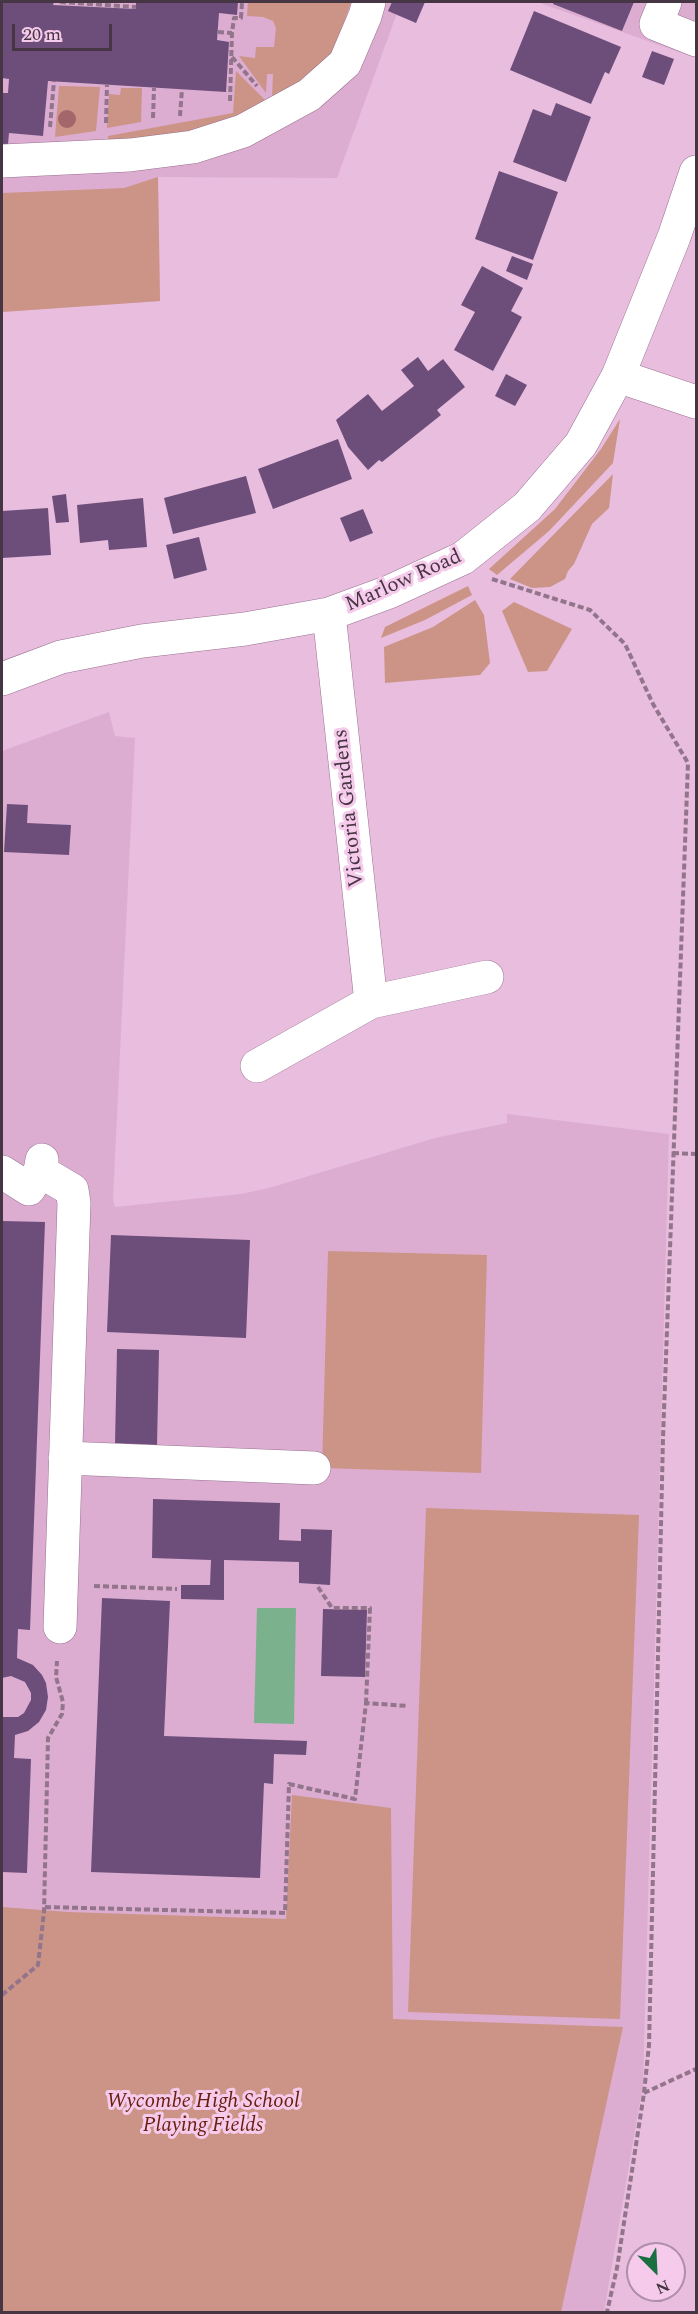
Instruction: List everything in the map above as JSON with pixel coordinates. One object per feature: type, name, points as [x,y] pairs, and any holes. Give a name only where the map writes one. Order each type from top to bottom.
[{"type":"street","points":[[2,161],[130,155],[193,147],[243,131],[309,95],[345,63],[369,2]]},
{"type":"street","points":[[665,2],[656,24],[696,40]]},
{"type":"street","name":"Marlow Road","points":[[2,679],[61,657],[329,614],[388,592],[462,558],[527,507],[581,444],[618,376],[674,237],[696,172]]},
{"type":"street","points":[[618,376],[696,402]]},
{"type":"street","name":"Victoria Gardens","points":[[329,614],[371,1002]]},
{"type":"street","points":[[257,1066],[371,1002],[487,976]]},
{"type":"street","points":[[28,1173],[72,1190],[74,1203],[58,1641]]},
{"type":"street","points":[[64,1458],[314,1468]]},
{"type":"path","points":[[229,110],[232,33],[234,18],[241,18],[242,2]]},
{"type":"path","points":[[60,3],[136,7]]},
{"type":"path","points":[[218,32],[232,33]]},
{"type":"path","points":[[54,81],[49,139],[65,140],[63,158]]},
{"type":"path","points":[[105,133],[107,84]]},
{"type":"path","points":[[152,124],[154,88]]},
{"type":"path","points":[[182,89],[180,119],[190,118]]},
{"type":"path","points":[[492,579],[590,610],[625,644],[653,704],[688,763],[663,1426],[649,2045],[644,2093],[617,2268],[607,2313]]},
{"type":"path","points":[[673,1153],[696,1154]]},
{"type":"path","points":[[60,1585],[177,1589]]},
{"type":"path","points":[[45,1907],[285,1913],[289,1785],[355,1799],[366,1703],[370,1608],[332,1608],[318,1587]]},
{"type":"path","points":[[2,1995],[38,1965],[45,1907],[48,1738],[62,1714],[63,1702],[56,1677],[58,1641]]},
{"type":"path","points":[[366,1703],[408,1706]]},
{"type":"path","points":[[644,2093],[696,2070]]},
{"type":"shaded area","points":[[2,2],[401,2],[337,178],[158,177],[160,301],[2,312]]},
{"type":"shaded area","points":[[537,2],[696,2],[696,46],[693,57]]},
{"type":"shaded area","points":[[109,712],[115,736],[135,738],[113,1199],[115,1207],[241,1194],[269,1188],[435,1138],[507,1123],[507,1114],[669,1134],[643,2084],[604,2312],[2,2312],[2,751]]},
{"type":"shaded area","points":[[257,1608],[296,1608],[294,1724],[254,1723]]},
{"type":"green space","points":[[248,2],[351,2],[335,48],[322,66],[300,83],[272,97],[273,74],[267,74],[266,93],[239,56],[255,58],[256,47],[274,47],[276,28],[273,21],[263,17],[247,16]]},
{"type":"green space","points":[[236,71],[269,104],[234,125],[107,151],[108,136],[233,113]]},
{"type":"green space","points":[[59,86],[100,87],[96,131],[55,137]]},
{"type":"green space","points":[[121,88],[142,88],[141,122],[107,128],[109,94],[120,95]]},
{"type":"green space","points":[[158,177],[160,301],[2,312],[2,193],[124,188]]},
{"type":"green space","points":[[620,419],[613,463],[549,531],[497,575],[489,569],[555,509],[601,449]]},
{"type":"green space","points":[[613,474],[609,508],[592,524],[565,579],[550,587],[532,588],[510,579]]},
{"type":"green space","points":[[468,586],[472,595],[425,620],[381,638],[385,627]]},
{"type":"green space","points":[[475,600],[484,615],[490,663],[480,675],[385,683],[384,647],[433,627]]},
{"type":"green space","points":[[514,602],[572,629],[547,671],[528,672],[502,611]]},
{"type":"green space","points":[[328,1251],[487,1255],[481,1473],[322,1468]]},
{"type":"green space","points":[[426,1508],[639,1515],[620,2019],[408,2012]]},
{"type":"green space","name":"Wycombe High School Playing Fields","points":[[292,1795],[391,1808],[393,2019],[623,2027],[561,2312],[2,2312],[2,1907],[68,1912],[286,1919]]},
{"type":"building","points":[[2,2],[54,2],[53,5],[136,9],[136,2],[238,2],[237,15],[219,13],[217,40],[229,42],[226,92],[48,81],[43,136],[9,133],[7,156],[2,156],[2,93],[8,93],[9,79],[2,78]]},
{"type":"building","points":[[392,2],[425,2],[416,23],[388,11]]},
{"type":"building","points":[[554,2],[634,2],[622,31],[553,4]]},
{"type":"building","points":[[534,11],[621,47],[609,74],[605,72],[591,104],[510,70]]},
{"type":"building","points":[[652,51],[674,59],[664,85],[642,77]]},
{"type":"building","points":[[556,103],[591,117],[566,182],[513,162],[533,109],[551,116]]},
{"type":"building","points":[[499,171],[558,192],[533,260],[475,239]]},
{"type":"building","points":[[512,256],[533,264],[527,280],[506,271]]},
{"type":"building","points":[[482,266],[523,288],[511,311],[522,317],[493,371],[454,350],[475,312],[461,305]]},
{"type":"building","points":[[418,357],[428,371],[443,359],[465,387],[437,410],[441,415],[382,462],[379,460],[368,470],[348,447],[336,420],[368,394],[382,411],[414,386],[401,370]]},
{"type":"building","points":[[506,374],[527,385],[515,406],[495,396]]},
{"type":"building","points":[[338,439],[352,479],[273,509],[258,469]]},
{"type":"building","points":[[246,476],[256,513],[173,534],[164,498]]},
{"type":"building","points":[[66,494],[69,522],[56,523],[52,496]]},
{"type":"building","points":[[143,498],[147,547],[109,550],[108,540],[80,543],[77,505]]},
{"type":"building","points":[[48,508],[51,555],[2,558],[2,511]]},
{"type":"building","points":[[363,509],[373,533],[350,542],[340,518]]},
{"type":"building","points":[[199,537],[207,570],[174,579],[166,545]]},
{"type":"building","points":[[7,804],[28,805],[27,823],[71,825],[69,855],[4,852]]},
{"type":"building","points":[[2,1221],[45,1222],[30,1630],[18,1629],[17,1658],[33,1665],[42,1675],[48,1697],[46,1710],[39,1722],[28,1731],[15,1735],[14,1758],[31,1759],[27,1873],[2,1872],[2,1717],[18,1717],[24,1713],[31,1700],[31,1693],[25,1682],[11,1676],[2,1678]]},
{"type":"building","points":[[111,1235],[250,1240],[246,1338],[107,1332]]},
{"type":"building","points":[[117,1349],[159,1350],[157,1445],[115,1444]]},
{"type":"building","points":[[153,1499],[280,1503],[279,1540],[301,1541],[301,1529],[332,1530],[330,1585],[299,1583],[299,1562],[224,1560],[224,1600],[181,1599],[181,1585],[210,1585],[211,1560],[152,1558]]},
{"type":"building","points":[[102,1598],[170,1601],[164,1736],[307,1741],[306,1755],[274,1754],[273,1784],[264,1783],[260,1878],[91,1872]]},
{"type":"building","points":[[323,1609],[367,1610],[365,1677],[321,1676]]}]
